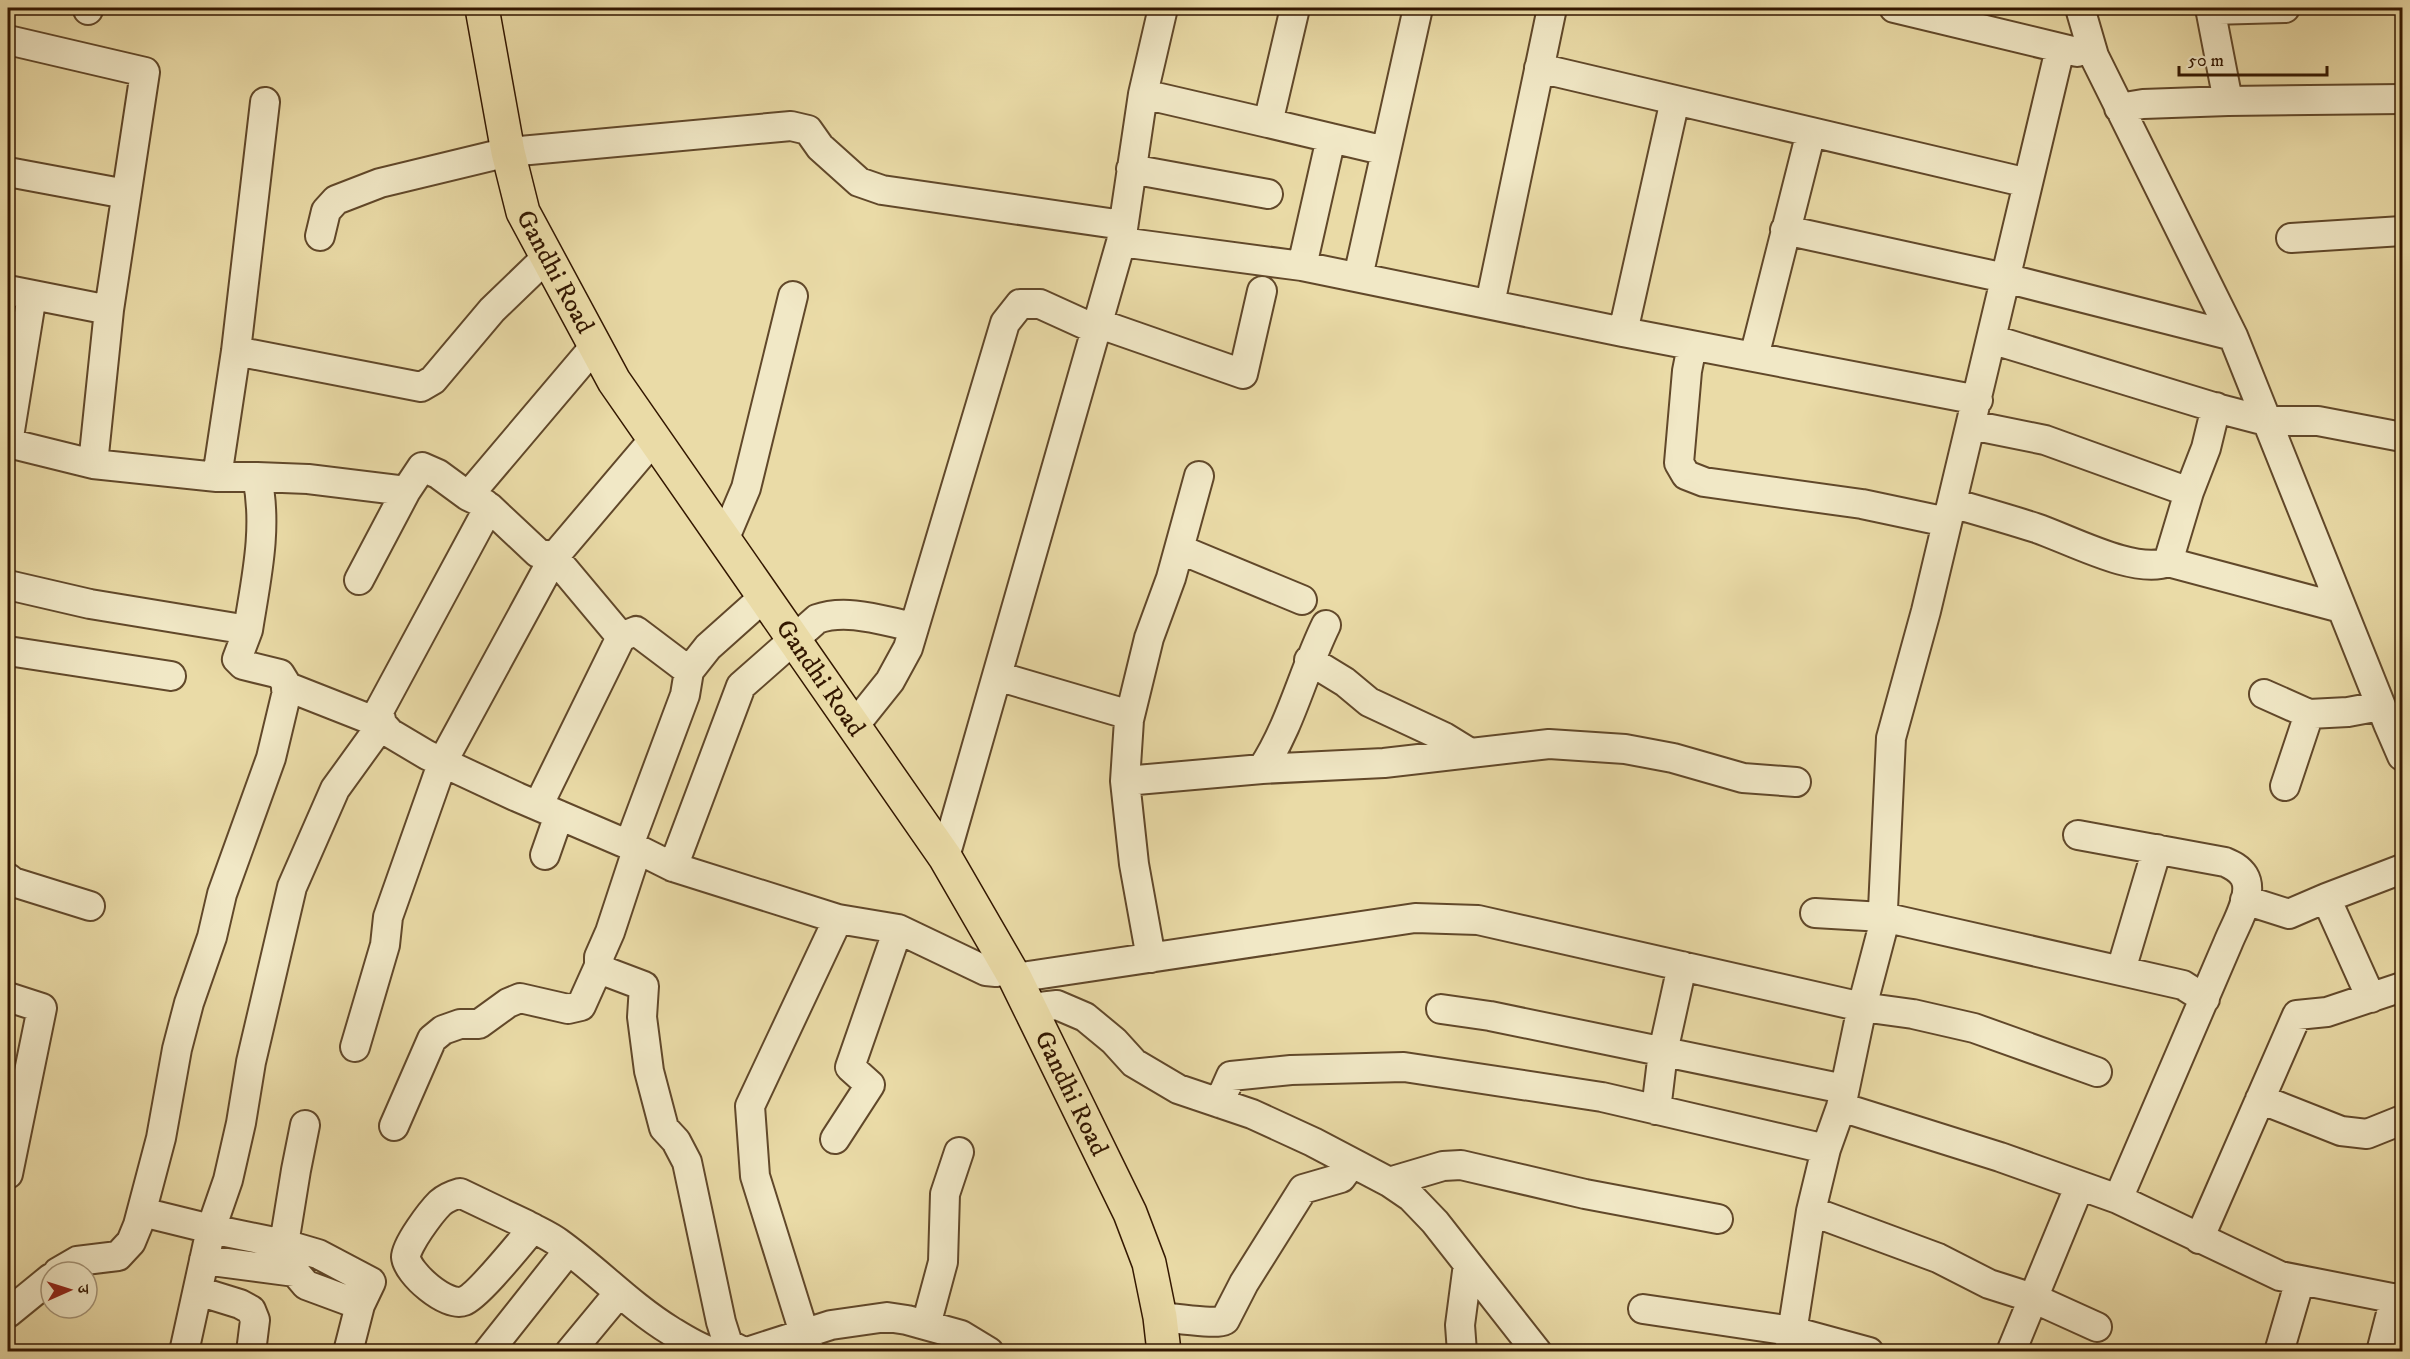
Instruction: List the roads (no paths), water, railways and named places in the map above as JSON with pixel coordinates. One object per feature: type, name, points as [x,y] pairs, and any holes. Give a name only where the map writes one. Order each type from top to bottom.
[{"type":"main road","name":"Gandhi Road","points":[[482,8],[508,152],[523,212],[614,381],[945,857],[1012,973],[1130,1213],[1149,1263],[1161,1317],[1164,1352]]},
{"type":"street","points":[[945,857],[1122,234],[1143,93],[1163,8]]},
{"type":"street","points":[[1268,123],[1295,8]]},
{"type":"street","points":[[1358,278],[1418,8]]},
{"type":"street","points":[[1490,304],[1552,8]]},
{"type":"street","points":[[1894,8],[2094,56]]},
{"type":"street","points":[[2080,8],[2094,56],[2118,108],[2233,336],[2380,706],[2401,748]]},
{"type":"street","points":[[2228,101],[2210,9],[2285,8]]},
{"type":"street","points":[[8,40],[144,72],[109,310],[93,464]]},
{"type":"street","points":[[1790,1341],[1811,1211],[1826,1149],[1843,1098],[1862,1007],[1882,931],[1890,738],[1926,611],[2060,49]]},
{"type":"street","points":[[1539,68],[2028,183]]},
{"type":"street","points":[[1143,93],[1386,151]]},
{"type":"street","points":[[2118,108],[2143,104],[2228,101],[2403,99]]},
{"type":"street","points":[[1623,332],[1675,100]]},
{"type":"street","points":[[217,477],[236,351],[265,102]]},
{"type":"street","points":[[320,236],[326,211],[336,200],[380,183],[508,152],[791,126],[808,130],[820,147],[859,182],[882,190],[1302,266],[1754,357],[1974,412],[2188,492]]},
{"type":"street","points":[[1754,357],[1810,132]]},
{"type":"street","points":[[1302,266],[1331,138]]},
{"type":"street","points":[[1131,169],[1268,194]]},
{"type":"street","points":[[8,172],[126,194]]},
{"type":"street","points":[[1785,230],[2006,278],[2233,336]]},
{"type":"street","points":[[2291,238],[2403,231]]},
{"type":"street","points":[[236,351],[421,387],[433,380],[492,310],[547,256]]},
{"type":"street","points":[[854,726],[890,681],[908,648],[1005,323],[1020,304],[1040,304],[1096,326],[1243,374],[1262,291]]},
{"type":"street","points":[[109,310],[20,293],[8,443],[93,464],[217,477],[308,479],[406,491]]},
{"type":"street","points":[[724,540],[746,488],[793,296]]},
{"type":"street","points":[[1991,339],[2266,421],[2318,421],[2403,437]]},
{"type":"street","points":[[184,1352],[211,1229],[228,1180],[241,1123],[251,1062],[292,887],[335,789],[382,724],[379,711],[479,501],[595,345]]},
{"type":"street","points":[[1692,345],[1687,371],[1679,463],[1686,475],[1704,482],[1862,504],[1950,512],[2037,528],[2112,557],[2147,565],[2160,565],[2168,562],[2341,608]]},
{"type":"street","points":[[2168,562],[2188,492],[2206,448],[2216,407]]},
{"type":"street","points":[[355,1047],[385,945],[388,917],[443,762],[554,557],[654,439]]},
{"type":"street","points":[[359,580],[406,491],[422,467],[438,474],[479,501],[538,553],[554,557],[621,637]]},
{"type":"street","points":[[1151,958],[1134,864],[1125,781],[1130,715],[1149,638],[1179,549],[1199,476]]},
{"type":"street","points":[[91,1260],[118,1256],[131,1242],[142,1212],[161,1138],[177,1049],[189,1003],[212,937],[222,894],[271,758],[287,688],[280,674],[243,665],[237,659],[248,630],[262,540],[262,501],[257,477]]},
{"type":"street","points":[[1179,549],[1302,600]]},
{"type":"street","points":[[8,585],[90,604],[248,630]]},
{"type":"street","points":[[394,1126],[432,1039],[443,1030],[460,1024],[479,1024],[508,1002],[520,998],[568,1009],[581,1005],[599,966],[599,957],[610,932],[633,847],[685,694],[689,670],[708,647],[764,597]]},
{"type":"street","points":[[673,867],[741,686],[817,619],[832,613],[863,616],[914,627]]},
{"type":"street","points":[[1262,769],[1278,744],[1309,660],[1326,625]]},
{"type":"street","points":[[545,855],[548,810],[621,637],[636,631],[689,670]]},
{"type":"street","points":[[8,651],[171,676]]},
{"type":"street","points":[[1309,660],[1345,682],[1369,702],[1444,737],[1470,753]]},
{"type":"street","points":[[997,676],[1130,715]]},
{"type":"street","points":[[287,688],[382,724],[390,733],[443,762],[673,867],[838,919],[898,929],[986,971],[1012,973],[1151,958],[1415,918],[1478,920],[1862,1007],[1913,1014],[1974,1028],[2097,1072]]},
{"type":"street","points":[[2264,694],[2309,714],[2348,712],[2380,706]]},
{"type":"street","points":[[2285,786],[2309,714]]},
{"type":"street","points":[[1125,781],[1262,769],[1384,763],[1549,744],[1625,749],[1673,758],[1743,778],[1796,782]]},
{"type":"street","points":[[2078,835],[2225,862],[2238,869],[2247,887],[2245,900],[2205,999],[2118,1199]]},
{"type":"street","points":[[2124,960],[2157,849]]},
{"type":"street","points":[[2245,900],[2289,914],[2403,868]]},
{"type":"street","points":[[8,878],[13,882],[90,906]]},
{"type":"street","points":[[2326,898],[2371,998]]},
{"type":"street","points":[[1815,913],[1883,917],[2183,985],[2205,999]]},
{"type":"street","points":[[807,1343],[755,1176],[750,1106],[838,919]]},
{"type":"street","points":[[835,1139],[870,1084],[850,1067],[898,929]]},
{"type":"street","points":[[599,966],[644,986],[642,1017],[649,1071],[664,1128],[676,1141],[687,1162],[721,1322],[730,1350]]},
{"type":"street","points":[[1656,1110],[1663,1052],[1682,966]]},
{"type":"street","points":[[2199,1239],[2297,1015],[2326,1012],[2403,987]]},
{"type":"street","points":[[8,997],[42,1008],[14,1109],[8,1174]]},
{"type":"street","points":[[1031,1008],[1057,1005],[1085,1017],[1114,1041],[1134,1063],[1178,1089],[1252,1114],[1313,1142],[1389,1182],[1411,1197],[1435,1222],[1504,1306],[1537,1352]]},
{"type":"street","points":[[1441,1009],[1490,1016],[1663,1052],[1843,1098],[2079,1187],[2118,1199],[2280,1276],[2399,1299],[2381,1352]]},
{"type":"street","points":[[1219,1103],[1232,1076],[1291,1070],[1404,1067],[1602,1097],[1826,1149]]},
{"type":"street","points":[[2260,1099],[2341,1131],[2367,1134],[2403,1120]]},
{"type":"street","points":[[284,1244],[305,1125]]},
{"type":"street","points":[[926,1325],[943,1262],[945,1194],[958,1152]]},
{"type":"street","points":[[1161,1317],[1222,1323],[1239,1298],[1244,1283],[1303,1189],[1341,1178],[1352,1163]]},
{"type":"street","points":[[1389,1182],[1443,1166],[1461,1165],[1585,1194],[1718,1219]]},
{"type":"street","points":[[2011,1352],[2079,1187]]},
{"type":"street","points":[[1811,1211],[1938,1258],[1989,1284],[2033,1298],[2097,1327]]},
{"type":"street","points":[[142,1212],[284,1244],[318,1254],[370,1282],[360,1305],[348,1352]]},
{"type":"street","points":[[533,1228],[568,1251],[618,1294],[680,1337],[730,1350],[807,1343],[831,1324],[886,1317],[961,1335],[989,1352]]},
{"type":"street","points":[[488,1352],[568,1251]]},
{"type":"street","points":[[204,1260],[295,1272],[306,1285],[360,1305]]},
{"type":"street","points":[[1462,1352],[1460,1325],[1468,1264]]},
{"type":"street","points":[[2279,1352],[2300,1280]]},
{"type":"street","points":[[8,1312],[39,1287]]},
{"type":"street","points":[[198,1291],[240,1304],[251,1310],[255,1320],[251,1352]]},
{"type":"street","points":[[570,1352],[618,1294]]},
{"type":"street","points":[[1643,1309],[1790,1341],[1869,1352]]}]
